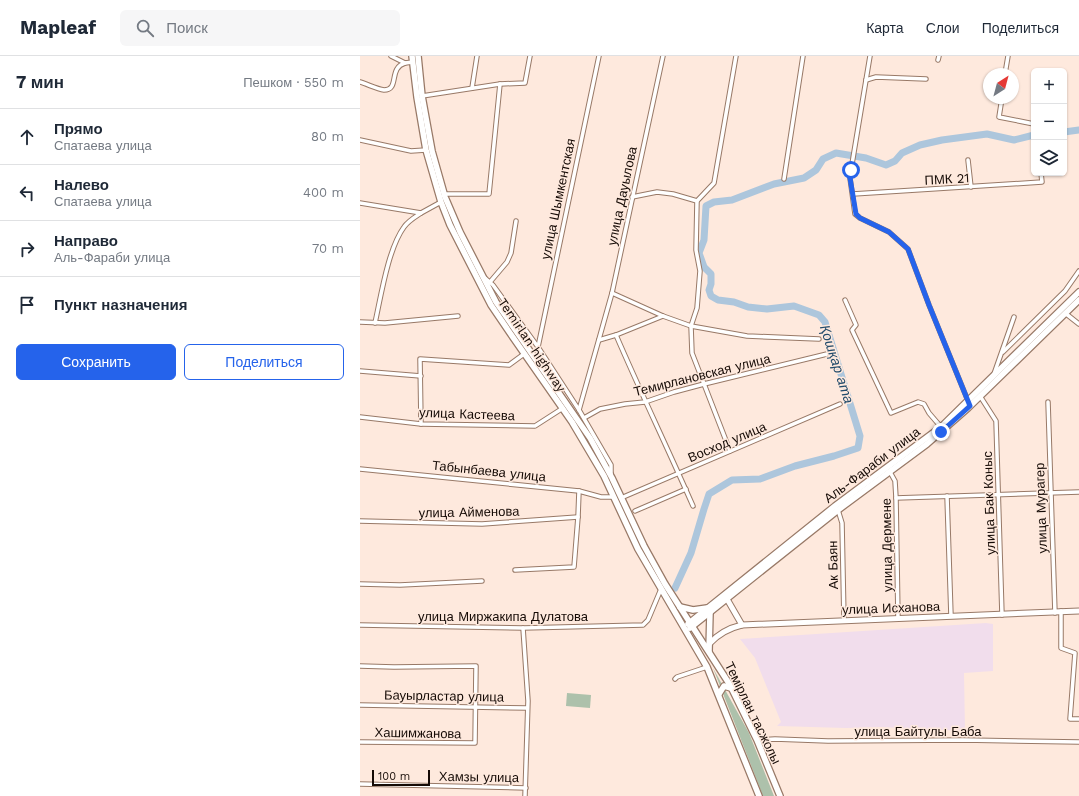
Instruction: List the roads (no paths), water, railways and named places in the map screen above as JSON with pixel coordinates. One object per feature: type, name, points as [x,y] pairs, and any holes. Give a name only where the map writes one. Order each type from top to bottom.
[{"type":"main road","name":"Temirlan highway","points":[[418,56],[420,96],[426,150],[441,202],[450,225],[491,305],[524,354],[590,438],[612,478],[644,546],[665,584],[691,625]]},
{"type":"main road","name":"Temirlan highway","points":[[412,59],[432,150],[455,221],[496,302],[565,407],[585,441],[604,476],[638,549],[685,628]]},
{"type":"main road","name":"Аль-Фараби улица","points":[[685,628],[691,625],[835,506],[980,396],[1063,311],[1079,292]]},
{"type":"main road","name":"Аль-Фараби улица","points":[[708,610],[727,599],[838,510],[928,444],[969,404],[993,377],[1063,311],[1079,300]]},
{"type":"main road","points":[[727,599],[742,625]]},
{"type":"main road","points":[[680,607],[693,610],[708,610],[709,652]]},
{"type":"main road","name":"улица Исханова","points":[[709,644],[717,635],[735,626],[742,625],[1079,611]]},
{"type":"main road","name":"Темірлан тасжолы","points":[[691,625],[731,688],[757,740],[780,796]]},
{"type":"main road","name":"Темірлан тасжолы","points":[[685,628],[707,667],[719,694],[759,796]]},
{"type":"main road","points":[[719,694],[724,686],[731,688]]},
{"type":"street","points":[[391,56],[405,63]]},
{"type":"street","points":[[472,88],[477,56]]},
{"type":"street","points":[[420,96],[500,84],[525,83],[530,56]]},
{"type":"street","name":"улица Шымкентская","points":[[538,347],[599,56]]},
{"type":"street","name":"улица Дауылова","points":[[579,410],[612,292],[663,56]]},
{"type":"street","points":[[730,452],[692,353],[691,326],[697,308],[700,271],[696,250],[697,201],[714,183],[736,56]]},
{"type":"street","points":[[784,180],[803,56]]},
{"type":"street","points":[[870,56],[850,178],[856,214],[860,218],[889,232],[908,249],[969,404]]},
{"type":"street","points":[[1006,68],[1008,56]]},
{"type":"street","points":[[360,82],[385,90],[392,86],[396,68],[400,64],[412,59]]},
{"type":"street","points":[[866,80],[876,77],[926,79]]},
{"type":"street","points":[[445,194],[489,194],[500,84]]},
{"type":"street","points":[[1001,104],[999,117],[1031,123]]},
{"type":"street","points":[[360,140],[411,151],[426,150]]},
{"type":"street","points":[[968,160],[971,187]]},
{"type":"street","name":"ПМК 21","points":[[853,194],[1042,182],[1041,176]]},
{"type":"street","points":[[632,197],[657,192],[673,194],[697,201]]},
{"type":"street","points":[[375,323],[392,254],[400,234],[408,222],[420,213],[441,202]]},
{"type":"street","points":[[360,203],[420,213]]},
{"type":"street","points":[[490,282],[507,262],[511,254],[516,221]]},
{"type":"street","points":[[1002,352],[1065,291],[1079,271]]},
{"type":"street","points":[[481,274],[493,285],[538,347],[579,410],[611,465],[612,478]]},
{"type":"street","points":[[612,292],[663,316],[691,326],[747,336],[819,339]]},
{"type":"street","points":[[845,300],[856,325],[852,330],[891,413],[921,402],[941,427]]},
{"type":"street","points":[[1063,311],[1079,324]]},
{"type":"street","points":[[360,322],[375,323],[458,316]]},
{"type":"street","points":[[599,340],[616,335],[663,316]]},
{"type":"street","points":[[993,377],[1014,317]]},
{"type":"street","points":[[616,335],[693,506]]},
{"type":"street","points":[[422,424],[420,359],[509,365],[524,354]]},
{"type":"street","name":"Темирлановская улица","points":[[584,418],[600,409],[645,402],[704,384],[827,354]]},
{"type":"street","points":[[360,371],[421,376]]},
{"type":"street","name":"улица Бак Коныс","points":[[980,396],[996,421],[1002,615]]},
{"type":"street","name":"улица Мурагер","points":[[1048,402],[1055,613]]},
{"type":"street","name":"Восход улица","points":[[621,498],[840,404]]},
{"type":"street","name":"улица Кастеева","points":[[360,417],[422,424],[535,426],[565,407]]},
{"type":"street","name":"Табынбаева улица","points":[[360,469],[579,490],[601,498],[614,497]]},
{"type":"street","name":"улица Дермене","points":[[890,472],[895,481],[896,498],[898,619]]},
{"type":"street","points":[[635,511],[686,489]]},
{"type":"street","points":[[515,570],[574,567],[579,490]]},
{"type":"street","points":[[896,498],[1079,492]]},
{"type":"street","points":[[947,496],[951,616]]},
{"type":"street","name":"Ак Баян","points":[[838,510],[842,523],[844,621]]},
{"type":"street","name":"улица Айменова","points":[[360,521],[482,524],[578,517]]},
{"type":"street","points":[[360,584],[400,585],[482,581]]},
{"type":"street","name":"улица Миржакипа Дулатова","points":[[360,625],[523,628],[642,625],[645,623],[661,589]]},
{"type":"street","points":[[1061,611],[1061,648],[1075,653],[1070,719],[1079,719]]},
{"type":"street","points":[[523,628],[528,708],[525,796]]},
{"type":"street","name":"Хашимжанова","points":[[360,666],[476,666],[474,743],[360,742]]},
{"type":"street","points":[[675,679],[707,667]]},
{"type":"street","name":"Бауырластар улица","points":[[360,705],[528,708]]},
{"type":"street","name":"улица Байтулы Баба","points":[[757,740],[963,740],[1079,742]]},
{"type":"street","name":"Хамзы улица","points":[[360,784],[526,788]]},
{"type":"waterway","name":"Қошқар ата","points":[[1067,132],[1079,130]]},
{"type":"waterway","name":"Қошқар ата","points":[[675,588],[691,553],[709,494],[732,480],[760,479],[795,466],[858,448],[860,436],[825,322],[819,315],[794,306],[767,309],[748,307],[734,302],[718,300],[711,296],[709,290],[711,284],[711,274],[704,267],[699,253],[704,240],[706,206],[714,202],[732,200],[774,184],[804,178],[816,170],[823,159],[836,153],[866,158],[886,165],[895,161],[902,153],[920,145],[942,140],[987,134],[1014,140],[1031,136]]}]
